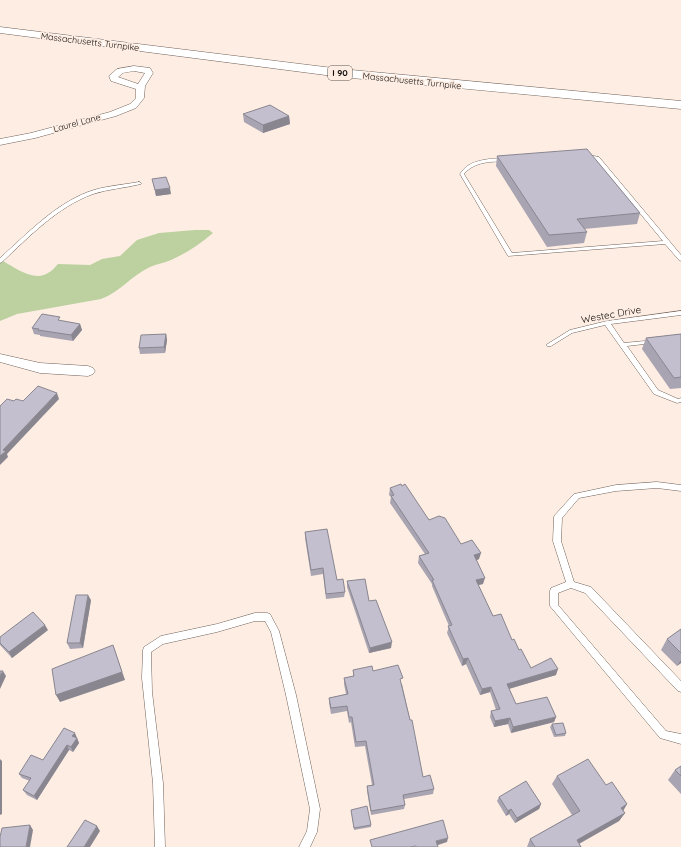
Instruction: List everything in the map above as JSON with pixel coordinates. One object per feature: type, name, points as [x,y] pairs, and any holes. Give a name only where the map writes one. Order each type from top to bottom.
[{"type":"highway","name":"Massachusetts Turnpike","points":[[0,22],[329,63],[681,96]]},
{"type":"highway","name":"Massachusetts Turnpike","points":[[0,30],[333,72],[456,85],[681,105]]},
{"type":"street","name":"Laurel Lane","points":[[0,142],[32,136],[125,110],[139,101],[141,88]]},
{"type":"street","points":[[0,358],[40,368],[88,371]]},
{"type":"lane","points":[[580,155],[597,158],[681,259]]},
{"type":"lane","points":[[515,159],[477,162],[470,166],[462,174],[510,256],[667,242]]},
{"type":"lane","points":[[0,261],[55,214],[75,200],[90,193],[139,183]]},
{"type":"lane","name":"Westec Drive","points":[[550,345],[570,332],[607,323],[681,313]]},
{"type":"lane","points":[[607,323],[656,392],[677,401],[681,400]]},
{"type":"lane","points":[[622,345],[659,341]]},
{"type":"lane","points":[[571,584],[558,541],[558,518],[577,496],[616,488],[658,485],[681,488]]},
{"type":"lane","points":[[681,688],[588,590],[571,584],[554,591],[554,606],[663,735],[681,739]]},
{"type":"lane","points":[[160,847],[156,763],[148,710],[145,672],[146,650],[161,640],[216,628],[255,616],[267,617],[275,631],[291,694],[315,809],[312,832],[304,847]]},
{"type":"green space","points":[[209,230],[213,233],[198,245],[171,260],[153,266],[137,274],[108,296],[101,299],[17,314],[0,321],[0,261],[3,261],[25,273],[37,276],[48,273],[58,264],[90,265],[102,259],[120,256],[137,240],[159,233]]},
{"type":"building","points":[[270,105],[289,116],[263,125],[243,114]]},
{"type":"building","points":[[587,149],[640,213],[577,219],[587,232],[549,235],[497,156]]},
{"type":"building","points":[[166,177],[170,188],[155,190],[152,179]]},
{"type":"building","points":[[42,314],[60,317],[58,320],[80,324],[71,335],[32,328]]},
{"type":"building","points":[[166,334],[164,347],[139,348],[141,335]]},
{"type":"building","points":[[681,334],[681,377],[674,378],[646,338]]},
{"type":"building","points":[[38,386],[57,393],[3,450],[6,451],[0,456],[0,406],[7,399],[23,401]]},
{"type":"building","points":[[401,484],[402,486],[405,484],[429,520],[439,516],[445,518],[461,544],[472,540],[481,553],[474,555],[485,578],[476,580],[493,616],[501,614],[512,640],[514,639],[519,650],[521,649],[531,668],[551,658],[558,669],[507,684],[516,704],[547,697],[556,717],[513,727],[510,718],[495,721],[491,711],[500,709],[491,687],[482,689],[468,658],[463,659],[448,626],[452,625],[432,580],[434,580],[419,556],[429,553],[391,496],[394,495],[390,488]]},
{"type":"building","points":[[327,529],[337,580],[343,579],[345,592],[326,594],[323,568],[311,570],[305,532]]},
{"type":"building","points":[[365,579],[369,601],[376,600],[392,642],[370,648],[347,581]]},
{"type":"building","points":[[76,595],[88,595],[80,643],[67,643]]},
{"type":"building","points":[[33,612],[45,625],[9,652],[0,643],[0,637]]},
{"type":"building","points":[[681,629],[681,653],[667,639]]},
{"type":"building","points":[[113,645],[122,672],[56,695],[52,669]]},
{"type":"building","points":[[398,665],[403,678],[400,679],[410,720],[412,720],[423,777],[430,775],[434,789],[403,795],[405,805],[371,811],[367,786],[374,785],[366,741],[356,742],[352,717],[349,717],[347,706],[331,708],[329,698],[348,694],[344,678],[354,676],[353,670],[372,666],[373,671]]},
{"type":"building","points":[[563,723],[566,733],[556,735],[552,724]]},
{"type":"building","points":[[64,728],[75,733],[72,736],[77,738],[71,747],[67,745],[34,796],[23,790],[31,778],[19,774],[31,755],[43,760]]},
{"type":"building","points":[[588,759],[606,785],[612,782],[627,804],[621,808],[625,813],[577,840],[581,847],[535,847],[530,839],[580,811],[557,776]]},
{"type":"building","points":[[681,766],[681,776],[675,770]]},
{"type":"building","points":[[526,781],[541,804],[517,818],[511,809],[508,811],[499,797]]},
{"type":"building","points":[[367,806],[371,825],[354,828],[351,810]]},
{"type":"building","points":[[85,820],[97,826],[84,847],[67,847]]},
{"type":"building","points":[[443,820],[448,838],[436,841],[438,847],[372,847],[370,840]]},
{"type":"building","points":[[30,825],[26,847],[0,847],[2,828]]}]
